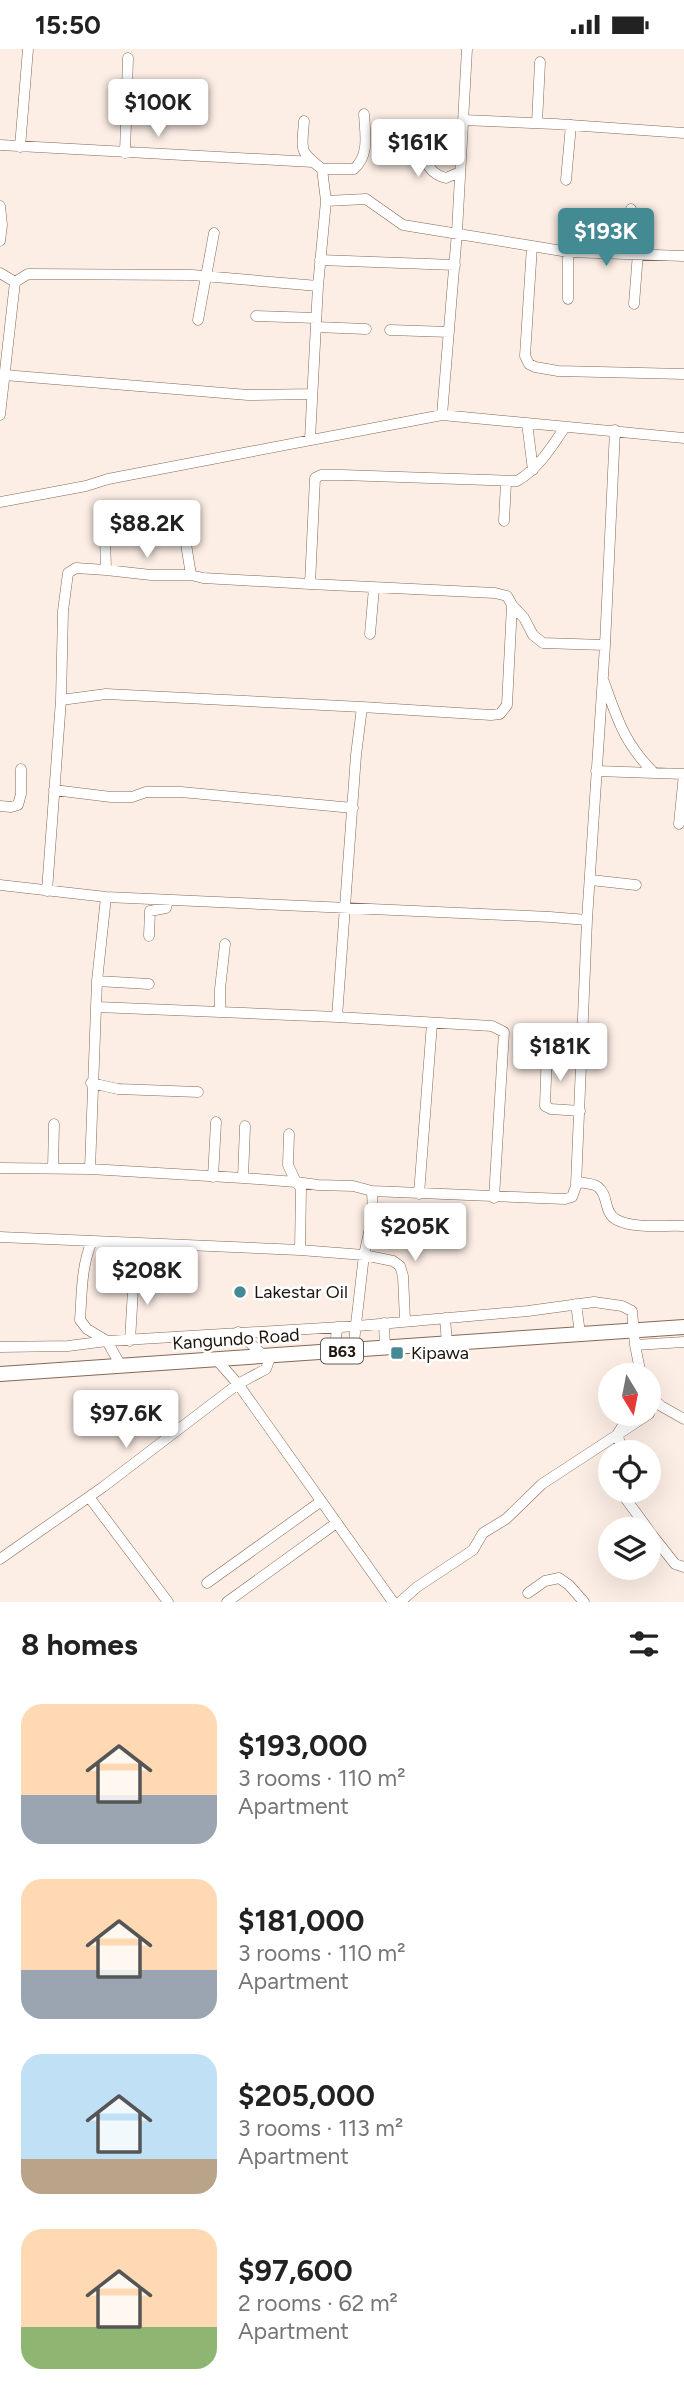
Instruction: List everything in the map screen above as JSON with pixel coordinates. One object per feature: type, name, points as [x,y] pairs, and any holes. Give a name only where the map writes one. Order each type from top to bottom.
[{"type":"highway","name":"Kangundo Road","points":[[0,1374],[580,1333],[634,1337],[684,1327]]},
{"type":"street","points":[[20,147],[28,49]]},
{"type":"street","points":[[442,415],[455,265],[467,49]]},
{"type":"street","points":[[125,153],[128,58]]},
{"type":"street","points":[[537,123],[540,62]]},
{"type":"street","points":[[0,145],[354,169],[361,163],[365,146],[364,114]]},
{"type":"street","points":[[463,120],[684,133]]},
{"type":"street","points":[[304,121],[304,156],[318,165],[326,201],[318,286],[310,439]]},
{"type":"street","points":[[566,180],[571,125]]},
{"type":"street","points":[[425,129],[424,155],[427,166],[437,175],[446,178],[460,172]]},
{"type":"street","points":[[326,201],[366,199],[403,225],[568,252],[684,256]]},
{"type":"street","points":[[0,206],[0,241]]},
{"type":"street","points":[[631,209],[634,304]]},
{"type":"street","points":[[198,320],[214,233]]},
{"type":"street","points":[[532,246],[525,356],[529,364],[558,371],[684,375]]},
{"type":"street","points":[[568,252],[568,299]]},
{"type":"street","points":[[320,260],[455,265]]},
{"type":"street","points":[[0,415],[15,282],[27,274],[49,272],[204,276],[318,286]]},
{"type":"street","points":[[0,273],[15,282]]},
{"type":"street","points":[[256,316],[366,329]]},
{"type":"street","points":[[390,330],[449,332]]},
{"type":"street","points":[[4,375],[248,395],[312,394]]},
{"type":"street","points":[[0,502],[442,415],[684,438]]},
{"type":"street","points":[[527,423],[533,470]]},
{"type":"street","points":[[310,584],[315,478],[321,475],[342,475],[517,481],[533,470],[565,427]]},
{"type":"street","points":[[0,1168],[52,1168],[243,1178],[353,1186],[372,1191],[494,1198],[572,1197],[576,1182],[580,1111],[587,921],[605,645],[615,430]]},
{"type":"street","points":[[504,521],[506,482]]},
{"type":"street","points":[[106,570],[105,536],[127,536]]},
{"type":"street","points":[[186,544],[191,575]]},
{"type":"street","points":[[47,891],[61,701],[63,611],[68,573],[76,568],[151,575],[495,593],[507,596],[533,635],[543,643],[605,645]]},
{"type":"street","points":[[370,634],[374,588]]},
{"type":"street","points":[[61,701],[106,694],[500,714],[508,705],[512,605]]},
{"type":"street","points":[[603,677],[620,729],[634,753],[653,772]]},
{"type":"street","points":[[337,1017],[356,755],[362,707]]},
{"type":"street","points":[[0,806],[18,805],[20,769]]},
{"type":"street","points":[[596,771],[684,774],[679,824]]},
{"type":"street","points":[[54,790],[111,797],[181,792],[353,808]]},
{"type":"street","points":[[591,880],[636,885]]},
{"type":"street","points":[[0,885],[106,897],[587,921]]},
{"type":"street","points":[[90,1170],[97,981],[106,897]]},
{"type":"street","points":[[149,936],[150,911],[166,908],[168,900]]},
{"type":"street","points":[[220,1012],[219,989],[225,944]]},
{"type":"street","points":[[97,981],[149,984]]},
{"type":"street","points":[[97,1007],[492,1026],[504,1032],[494,1198]]},
{"type":"street","points":[[419,1194],[432,1023]]},
{"type":"street","points":[[547,1049],[545,1106],[551,1109],[580,1111]]},
{"type":"street","points":[[92,1083],[118,1089],[198,1092]]},
{"type":"street","points":[[213,1177],[216,1122]]},
{"type":"street","points":[[52,1168],[54,1124]]},
{"type":"street","points":[[243,1178],[245,1126]]},
{"type":"street","points":[[289,1134],[288,1165],[302,1195],[300,1250]]},
{"type":"street","points":[[576,1182],[597,1185],[611,1216],[617,1221],[684,1226]]},
{"type":"street","points":[[354,1350],[364,1255],[373,1214],[372,1191]]},
{"type":"street","points":[[0,1237],[364,1255],[393,1261],[400,1266],[405,1320]]},
{"type":"street","points":[[92,1241],[82,1274],[80,1320],[87,1329],[107,1341],[121,1366]]},
{"type":"street","points":[[130,1341],[134,1272]]},
{"type":"street","points":[[0,1347],[68,1346],[107,1341],[357,1326],[518,1312],[601,1301],[629,1308],[634,1318],[639,1363]]},
{"type":"street","points":[[576,1304],[580,1333]]},
{"type":"street","points":[[445,1318],[447,1343]]},
{"type":"street","points":[[384,1323],[385,1348]]},
{"type":"street","points":[[335,1351],[337,1327]]},
{"type":"street","points":[[0,1559],[89,1497],[238,1384],[266,1369],[267,1355],[238,1332]]},
{"type":"street","points":[[634,1337],[684,1342]]},
{"type":"street","points":[[216,1359],[238,1384],[393,1602]]},
{"type":"street","points":[[662,1407],[684,1419]]},
{"type":"street","points":[[617,1435],[623,1426]]},
{"type":"street","points":[[400,1602],[417,1587],[473,1550],[483,1533],[506,1518],[541,1484],[631,1426]]},
{"type":"street","points":[[617,1435],[619,1440]]},
{"type":"street","points":[[89,1497],[169,1602]]},
{"type":"street","points":[[208,1583],[320,1502]]},
{"type":"street","points":[[226,1602],[335,1524]]},
{"type":"street","points":[[661,1546],[675,1564],[684,1567]]},
{"type":"street","points":[[528,1593],[545,1581],[559,1578],[584,1602]]},
{"type":"place","name":"Lakestar Oil","points":[[240,1292]]},
{"type":"place","name":"Kipawa","points":[[397,1353]]}]
